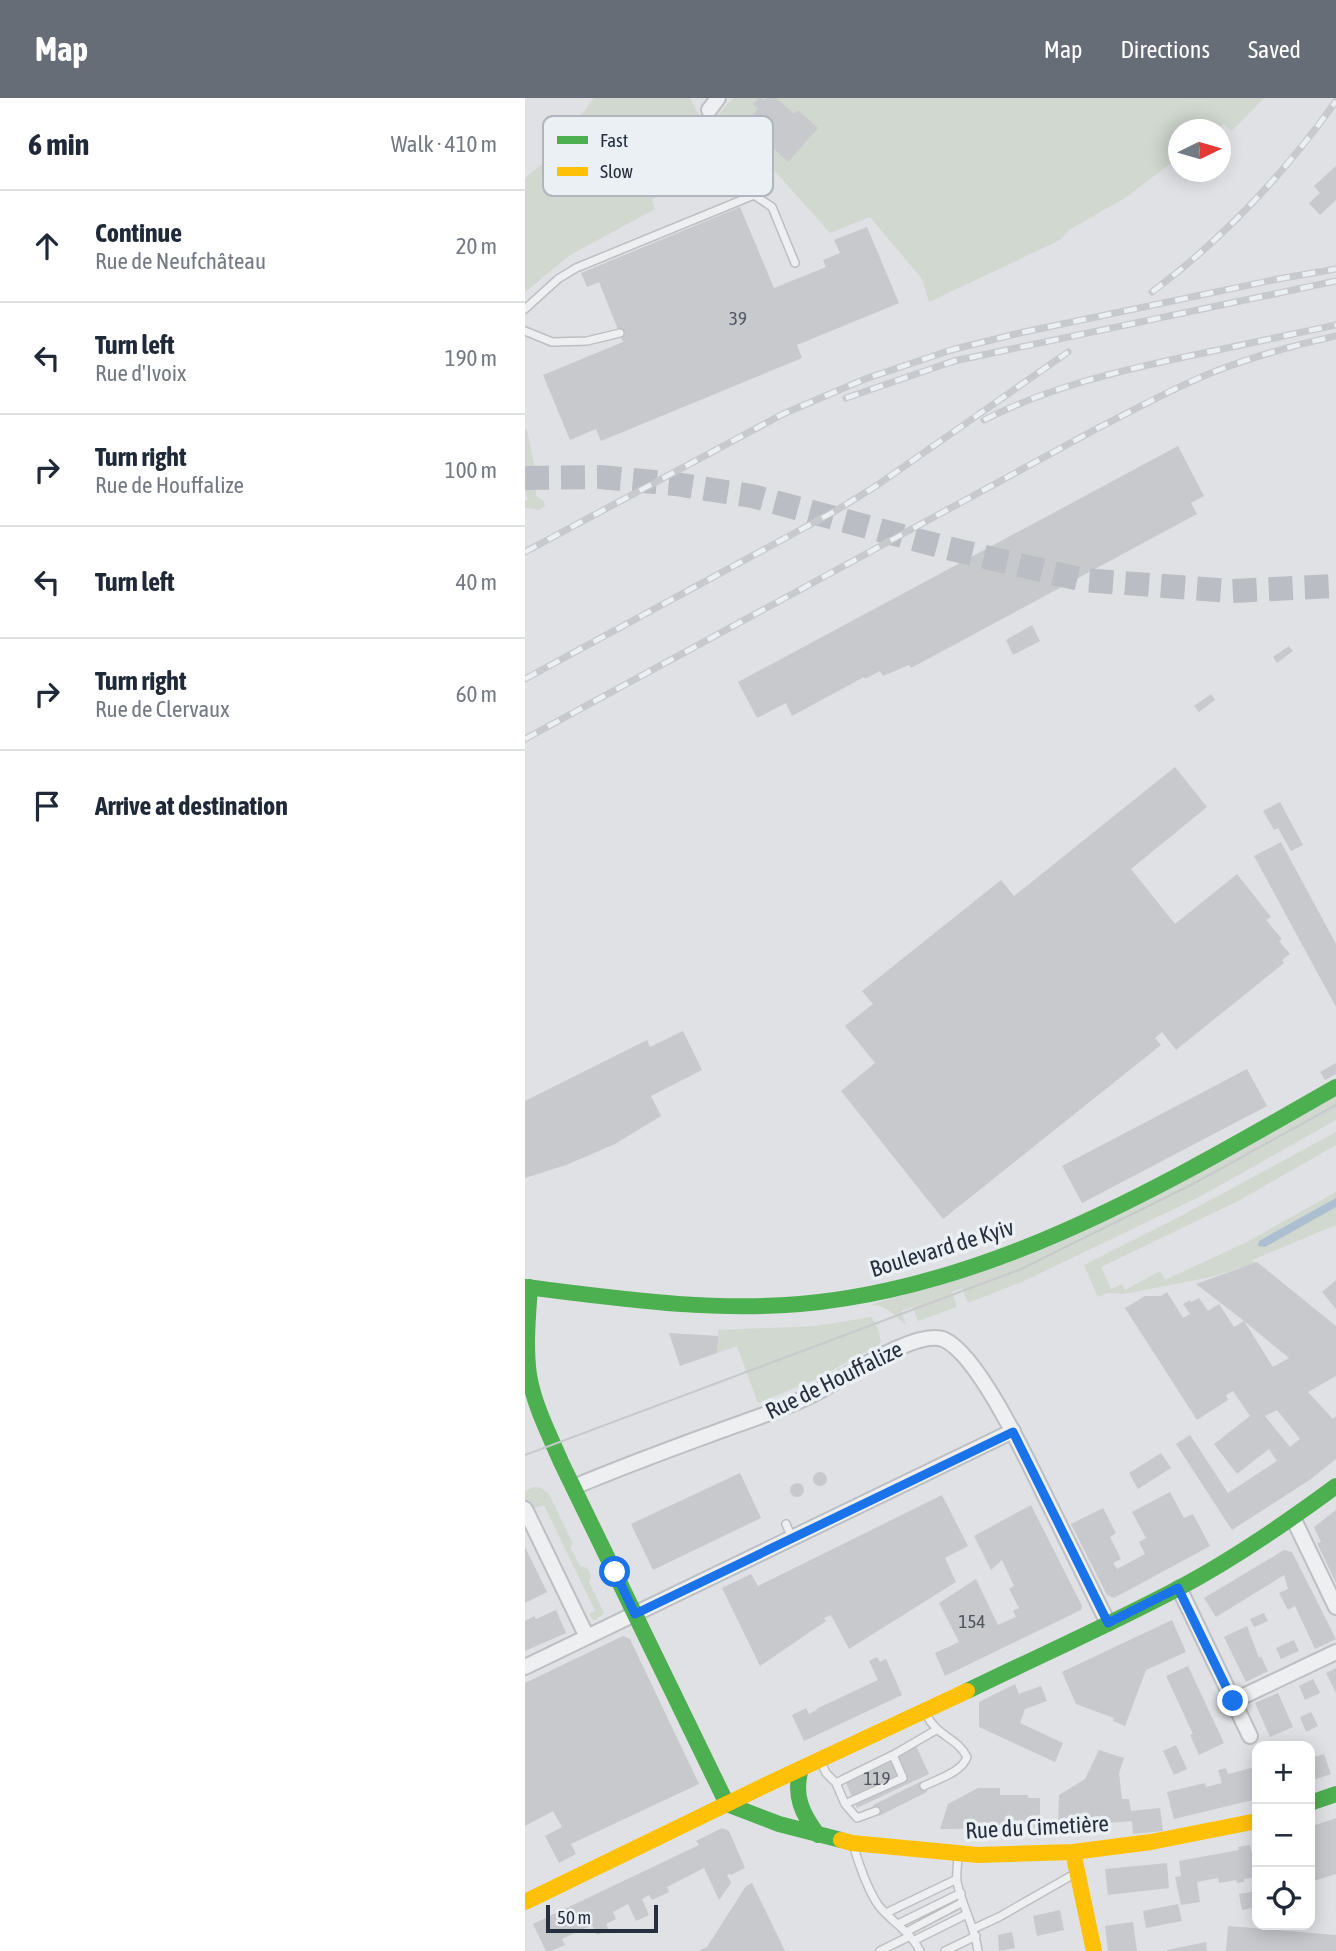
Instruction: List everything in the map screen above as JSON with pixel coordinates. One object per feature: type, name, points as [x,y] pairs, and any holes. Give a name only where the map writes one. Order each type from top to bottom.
[{"type":"main road","name":"Boulevard de Kyiv","points":[[528,1287],[655,1303],[765,1306],[836,1300],[899,1288],[989,1262],[1084,1222],[1227,1149],[1336,1087]]},
{"type":"main road","points":[[528,1287],[529,1372],[543,1420],[727,1804]]},
{"type":"main road","points":[[525,1902],[1178,1588],[1233,1557],[1336,1486]]},
{"type":"main road","points":[[801,1769],[796,1788],[800,1810],[818,1835]]},
{"type":"main road","points":[[1315,1801],[1336,1794]]},
{"type":"main road","name":"Rue du Cimetière","points":[[727,1804],[779,1824],[852,1843],[958,1854],[1073,1852],[1151,1842],[1252,1822]]},
{"type":"main road","points":[[1073,1852],[1094,1951]]},
{"type":"street","name":"Rue de Houffalize","points":[[574,1487],[787,1406],[889,1352],[926,1338],[938,1337],[958,1350],[978,1373],[1013,1432],[1108,1623]]},
{"type":"street","points":[[525,1667],[635,1614],[789,1531],[1013,1432]]},
{"type":"street","points":[[525,1509],[587,1637]]},
{"type":"street","points":[[1293,1518],[1336,1607]]},
{"type":"street","points":[[1178,1588],[1250,1736]]},
{"type":"street","points":[[1233,1701],[1336,1652]]},
{"type":"lane","points":[[525,309],[558,279],[576,268],[752,196]]},
{"type":"lane","points":[[756,196],[772,207],[795,264]]},
{"type":"lane","points":[[525,331],[552,342],[587,341],[620,332]]},
{"type":"lane","points":[[924,1712],[936,1730],[963,1748],[967,1757],[959,1768],[925,1786]]},
{"type":"lane","points":[[836,1783],[936,1730]]},
{"type":"lane","points":[[845,1804],[903,1777],[893,1755]]},
{"type":"lane","points":[[820,1760],[826,1773],[836,1783],[845,1804],[857,1818],[876,1811]]},
{"type":"lane","points":[[852,1843],[879,1905],[910,1936],[920,1951]]},
{"type":"lane","points":[[958,1854],[957,1879],[978,1951]]},
{"type":"lane","points":[[945,1951],[1076,1872]]},
{"type":"lane","points":[[886,1913],[957,1879]]},
{"type":"lane","points":[[898,1924],[961,1893]]},
{"type":"lane","points":[[910,1936],[963,1902]]},
{"type":"lane","points":[[880,1951],[967,1914]]},
{"type":"shaded area","points":[[594,98],[690,98],[699,116],[581,116]]},
{"type":"shaded area","points":[[733,98],[1264,98],[1232,131],[1231,119],[1168,119],[1168,166],[1125,198],[1069,230],[1060,240],[929,302],[922,279],[870,217],[830,233],[773,169],[773,116],[717,116]]},
{"type":"shaded area","points":[[543,164],[543,196],[660,196],[652,199],[655,209],[570,255],[525,292],[525,178]]},
{"type":"shaded area","points":[[525,428],[534,465],[536,496],[543,500],[545,506],[540,510],[525,508],[525,501],[528,500],[525,490]]},
{"type":"shaded area","points":[[1336,1096],[1336,1120],[1201,1196],[1024,1281],[968,1303],[962,1288],[952,1292],[957,1307],[918,1321],[913,1307],[901,1311],[906,1325],[886,1309],[870,1305],[915,1291]]},
{"type":"shaded area","points":[[1336,1132],[1336,1145],[1238,1201],[1101,1267],[1111,1289],[1122,1284],[1125,1290],[1160,1271],[1165,1280],[1247,1242],[1336,1192],[1336,1225],[1252,1260],[1255,1263],[1211,1277],[1124,1294],[1108,1293],[1098,1297],[1084,1265]]},
{"type":"shaded area","points":[[871,1317],[878,1330],[880,1344],[814,1380],[758,1403],[737,1346],[717,1353],[718,1330],[816,1326]]},
{"type":"shaded area","points":[[534,1487],[549,1494],[573,1544],[570,1547],[580,1566],[587,1568],[591,1576],[589,1582],[604,1613],[595,1620],[589,1614],[595,1611],[544,1505],[532,1509],[525,1499],[525,1491]]},
{"type":"water","points":[[1336,1198],[1336,1207],[1265,1247],[1258,1246],[1259,1241]]},
{"type":"building","points":[[759,98],[776,98],[794,114],[798,110],[818,128],[788,162],[773,148],[773,116],[751,116],[758,109],[753,104]]},
{"type":"building","points":[[1336,166],[1336,200],[1320,215],[1309,203],[1320,193],[1314,186]]},
{"type":"building","points":[[740,207],[774,288],[826,267],[823,260],[840,253],[834,240],[867,227],[899,303],[797,345],[802,358],[601,441],[596,429],[570,440],[543,375],[623,342],[599,282],[587,287],[581,273]]},
{"type":"building","points":[[1178,446],[1204,496],[1191,503],[1197,514],[911,668],[909,665],[883,676],[880,671],[865,679],[864,677],[792,716],[786,703],[757,718],[738,682]]},
{"type":"building","points":[[1032,625],[1040,641],[1013,655],[1006,640]]},
{"type":"building","points":[[1289,646],[1293,651],[1277,663],[1273,657]]},
{"type":"building","points":[[1211,694],[1215,700],[1199,712],[1194,706]]},
{"type":"building","points":[[1175,767],[1207,807],[1131,869],[1175,924],[1237,874],[1271,917],[1266,920],[1282,939],[1279,941],[1290,954],[1282,960],[1284,963],[1176,1050],[1162,1032],[1155,1038],[1161,1045],[943,1219],[841,1091],[875,1063],[845,1026],[873,1004],[862,991],[1001,880],[1014,896]]},
{"type":"building","points":[[1280,802],[1303,845],[1291,851],[1278,828],[1274,830],[1263,811]]},
{"type":"building","points":[[1281,842],[1336,944],[1336,1007],[1254,856]]},
{"type":"building","points":[[683,1031],[702,1070],[651,1096],[661,1116],[615,1144],[566,1165],[525,1178],[525,1101],[647,1040],[650,1047]]},
{"type":"building","points":[[1336,1063],[1336,1074],[1325,1080],[1320,1072]]},
{"type":"building","points":[[1247,1069],[1267,1106],[1082,1203],[1062,1166]]},
{"type":"building","points":[[1257,1262],[1336,1326],[1336,1376],[1308,1392],[1333,1419],[1336,1416],[1336,1459],[1311,1479],[1232,1530],[1176,1444],[1190,1435],[1228,1493],[1277,1461],[1269,1449],[1237,1474],[1214,1444],[1250,1416],[1233,1391],[1226,1395],[1228,1400],[1197,1420],[1125,1308],[1145,1296],[1161,1296],[1167,1292],[1183,1318],[1190,1314],[1183,1304],[1199,1298],[1208,1311],[1219,1304],[1234,1327],[1244,1321],[1196,1284]],"holes":[[[1244,1321],[1289,1358],[1273,1367]],[[1277,1410],[1300,1439],[1290,1447],[1265,1416]]]},
{"type":"building","points":[[1336,1280],[1336,1309],[1322,1292]]},
{"type":"building","points":[[669,1333],[718,1336],[717,1353],[680,1366]]},
{"type":"building","points":[[1161,1453],[1171,1468],[1138,1489],[1129,1473]]},
{"type":"building","points":[[817,1472],[823,1472],[827,1479],[823,1486],[817,1486],[813,1482],[813,1476]]},
{"type":"building","points":[[740,1473],[761,1518],[653,1570],[631,1524]]},
{"type":"building","points":[[794,1483],[800,1483],[804,1490],[800,1497],[794,1497],[790,1493],[790,1487]]},
{"type":"building","points":[[1170,1492],[1184,1518],[1193,1514],[1210,1546],[1114,1598],[1107,1595],[1071,1524],[1103,1508],[1116,1533],[1110,1537],[1121,1559],[1113,1563],[1117,1569],[1145,1554],[1139,1542],[1146,1538],[1132,1512]]},
{"type":"building","points":[[942,1495],[968,1546],[945,1558],[956,1582],[849,1649],[831,1615],[760,1666],[722,1588],[751,1574],[758,1586]]},
{"type":"building","points":[[1031,1505],[1082,1606],[1081,1610],[945,1676],[935,1653],[959,1642],[939,1603],[976,1579],[998,1625],[1016,1617],[1013,1611],[1019,1608],[1009,1589],[1014,1586],[1002,1560],[991,1570],[974,1536]]},
{"type":"building","points":[[1336,1510],[1336,1583],[1317,1543],[1321,1542],[1314,1527]]},
{"type":"building","points":[[525,1547],[547,1592],[525,1603]]},
{"type":"building","points":[[1284,1550],[1292,1552],[1336,1639],[1315,1649],[1295,1606],[1288,1610],[1279,1593],[1288,1589],[1284,1575],[1216,1617],[1204,1598]]},
{"type":"building","points":[[556,1610],[566,1633],[525,1651],[525,1621]]},
{"type":"building","points":[[1264,1613],[1268,1621],[1254,1627],[1250,1619]]},
{"type":"building","points":[[1172,1620],[1186,1652],[1146,1670],[1125,1726],[1113,1721],[1114,1718],[1076,1704],[1062,1672]]},
{"type":"building","points":[[1247,1626],[1259,1658],[1261,1656],[1268,1671],[1246,1682],[1224,1637]]},
{"type":"building","points":[[623,1636],[630,1639],[699,1784],[571,1844],[576,1854],[559,1863],[545,1836],[562,1827],[553,1811],[525,1826],[525,1683]]},
{"type":"building","points":[[1294,1640],[1299,1651],[1281,1659],[1276,1648]]},
{"type":"building","points":[[877,1657],[880,1662],[886,1659],[902,1695],[804,1741],[792,1715],[806,1708],[809,1714],[878,1680],[869,1661]]},
{"type":"building","points":[[1188,1666],[1224,1743],[1199,1755],[1190,1735],[1193,1734],[1166,1676]]},
{"type":"building","points":[[1336,1668],[1336,1693],[1326,1673]]},
{"type":"building","points":[[1313,1679],[1320,1693],[1305,1700],[1299,1686]]},
{"type":"building","points":[[1015,1684],[1019,1694],[1041,1686],[1047,1701],[1025,1709],[1020,1723],[1063,1743],[1055,1762],[979,1727],[979,1702]]},
{"type":"building","points":[[1278,1693],[1293,1727],[1270,1737],[1255,1703]]},
{"type":"building","points":[[1311,1712],[1318,1726],[1306,1732],[1300,1717]]},
{"type":"building","points":[[1176,1745],[1187,1769],[1174,1775],[1163,1751]]},
{"type":"building","points":[[916,1746],[929,1774],[857,1808],[842,1774],[896,1748],[898,1754]]},
{"type":"building","points":[[1099,1750],[1124,1758],[1119,1773],[1122,1799],[1129,1799],[1131,1811],[1160,1808],[1163,1831],[1133,1834],[1132,1821],[1058,1827],[1059,1795],[1085,1779]]},
{"type":"building","points":[[1324,1754],[1331,1774],[1315,1779],[1315,1757]]},
{"type":"building","points":[[1226,1768],[1228,1774],[1252,1768],[1252,1800],[1174,1819],[1167,1792],[1205,1783],[1206,1787],[1222,1783],[1218,1770]]},
{"type":"building","points":[[922,1781],[927,1792],[879,1816],[873,1805]]},
{"type":"building","points":[[978,1788],[1000,1788],[1000,1795],[1040,1798],[1040,1828],[940,1829],[948,1804]]},
{"type":"building","points":[[1336,1818],[1336,1874],[1315,1880],[1315,1867],[1315,1825]]},
{"type":"building","points":[[722,1828],[729,1831],[745,1868],[727,1875],[731,1883],[719,1900],[704,1868],[667,1887],[669,1892],[652,1900],[649,1895],[642,1899],[649,1915],[636,1921],[628,1904],[613,1912],[616,1919],[606,1924],[609,1930],[597,1935],[592,1925],[562,1939],[565,1945],[546,1951],[533,1924],[699,1845],[696,1841]]},
{"type":"building","points":[[1250,1845],[1252,1878],[1237,1883],[1236,1880],[1219,1883],[1218,1878],[1197,1882],[1200,1902],[1181,1905],[1175,1877],[1181,1876],[1179,1861],[1239,1850],[1238,1847]]},
{"type":"building","points":[[1167,1863],[1169,1888],[1108,1895],[1105,1869]]},
{"type":"building","points":[[752,1883],[785,1951],[698,1951],[707,1947],[746,1886]]},
{"type":"building","points":[[1252,1892],[1252,1908],[1242,1910],[1239,1894]]},
{"type":"building","points":[[1178,1904],[1182,1921],[1146,1928],[1143,1911]]},
{"type":"building","points":[[1060,1910],[1064,1930],[1037,1936],[1033,1916]]},
{"type":"building","points":[[1133,1922],[1137,1951],[1108,1951],[1105,1926]]},
{"type":"building","points":[[1228,1926],[1336,1935],[1336,1951],[1226,1951]]},
{"type":"building","points":[[1012,1932],[1015,1948],[999,1951],[998,1935]]},
{"type":"building","points":[[1206,1942],[1207,1951],[1167,1951],[1167,1950]]},
{"type":"tunnel","points":[[525,478],[600,477],[675,484],[752,496],[943,547],[1083,580],[1232,591],[1336,586]]},
{"type":"tram line","points":[[525,1455],[1021,1269],[1191,1185],[1336,1105]]},
{"type":"railway","points":[[1152,292],[1204,250],[1251,204],[1296,154],[1336,101]]},
{"type":"railway","points":[[525,552],[783,414],[865,379],[951,350],[1024,332],[1336,269]]},
{"type":"railway","points":[[846,398],[954,361],[1336,281]]},
{"type":"railway","points":[[984,420],[1034,398],[1111,374],[1336,325]]},
{"type":"railway","points":[[525,739],[1156,398],[1231,366],[1275,351],[1336,336]]},
{"type":"railway","points":[[525,679],[837,510],[876,486],[1068,352]]},
{"type":"traffic: fast","points":[[525,1287],[662,1303],[731,1306],[800,1304],[872,1294],[943,1276],[1011,1253],[1079,1225],[1209,1159],[1336,1087]]},
{"type":"traffic: fast","points":[[530,1287],[528,1364],[538,1408],[561,1462],[727,1804],[779,1824],[841,1840]]},
{"type":"traffic: fast","points":[[967,1691],[1199,1577],[1259,1540],[1336,1486]]},
{"type":"traffic: fast","points":[[801,1769],[798,1787],[801,1804],[818,1835]]},
{"type":"traffic: fast","points":[[1315,1801],[1336,1794]]},
{"type":"traffic: slow","points":[[525,1902],[967,1691]]},
{"type":"traffic: slow","points":[[841,1840],[978,1855],[1073,1852],[1151,1842],[1252,1822]]},
{"type":"traffic: slow","points":[[1073,1852],[1094,1951]]},
{"type":"route","points":[[615,1572],[635,1614],[1013,1432],[1108,1623],[1178,1588],[1233,1701]]}]
